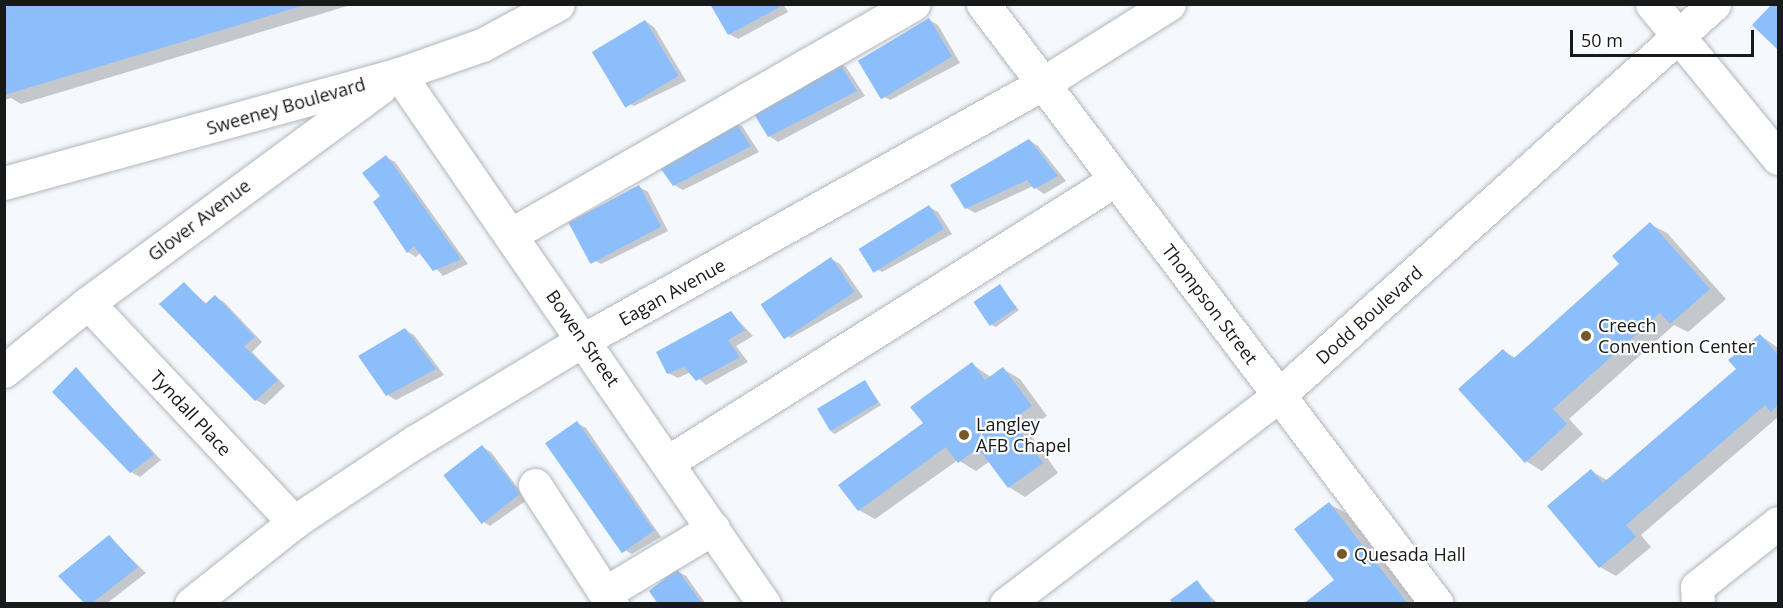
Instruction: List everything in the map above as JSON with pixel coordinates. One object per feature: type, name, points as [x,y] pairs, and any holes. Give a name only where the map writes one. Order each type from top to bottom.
[{"type":"street","name":"Sweeney Boulevard","points":[[4,183],[399,75],[482,45],[558,4]]},
{"type":"street","points":[[510,235],[913,4]]},
{"type":"street","name":"Thompson Street","points":[[983,4],[1437,603]]},
{"type":"street","name":"Eagan Avenue","points":[[190,603],[294,522],[416,441],[585,339],[1042,84],[1169,4]]},
{"type":"street","points":[[1652,4],[1779,158]]},
{"type":"street","name":"Dodd Boulevard","points":[[1006,603],[1279,395],[1679,38],[1714,4]]},
{"type":"street","name":"Bowen Street","points":[[399,75],[585,339],[764,603]]},
{"type":"street","name":"Glover Avenue","points":[[4,371],[88,303],[399,75]]},
{"type":"street","points":[[668,462],[1115,180]]},
{"type":"street","name":"Tyndall Place","points":[[88,303],[294,522]]},
{"type":"street","points":[[535,485],[609,598],[713,528]]},
{"type":"street","points":[[1698,603],[1697,587],[1779,523]]},
{"type":"building","points":[[4,4],[305,4],[305,5],[4,95]]},
{"type":"building","points":[[710,4],[778,4],[780,7],[728,35]]},
{"type":"building","points":[[1772,4],[1778,4],[1778,50],[1752,25]]},
{"type":"building","points":[[929,18],[952,57],[881,99],[858,61]]},
{"type":"building","points":[[645,20],[678,76],[625,108],[592,52]]},
{"type":"building","points":[[837,60],[857,91],[768,137],[751,109]]},
{"type":"building","points":[[733,119],[751,146],[673,186],[656,162]]},
{"type":"building","points":[[1029,139],[1058,176],[1034,189],[1027,180],[965,209],[950,185]]},
{"type":"building","points":[[386,155],[461,259],[433,271],[414,246],[407,253],[373,202],[380,196],[362,173]]},
{"type":"building","points":[[639,185],[661,226],[590,264],[568,223]]},
{"type":"building","points":[[929,205],[944,229],[873,273],[859,249]]},
{"type":"building","name":"Creech Convention Center","points":[[1650,222],[1710,289],[1670,324],[1660,313],[1553,409],[1567,424],[1525,463],[1458,389],[1503,349],[1513,359],[1619,264],[1612,256]]},
{"type":"building","points":[[831,257],[854,292],[784,339],[761,305]]},
{"type":"building","points":[[184,282],[205,304],[215,295],[255,337],[244,346],[278,380],[255,401],[159,304]]},
{"type":"building","points":[[1000,284],[1016,308],[990,326],[973,302]]},
{"type":"building","points":[[731,311],[745,330],[728,340],[740,357],[696,381],[684,367],[667,374],[656,352]]},
{"type":"building","points":[[405,328],[436,369],[386,396],[358,356]]},
{"type":"building","points":[[1760,334],[1778,355],[1778,405],[1771,412],[1765,405],[1626,525],[1636,537],[1599,568],[1547,506],[1591,469],[1603,483],[1736,369],[1728,360]]},
{"type":"building","name":"Langley AFB Chapel","points":[[972,362],[985,380],[1003,367],[1032,406],[1012,420],[1043,463],[1008,488],[978,448],[958,463],[946,447],[858,511],[838,485],[923,423],[910,407]]},
{"type":"building","points":[[76,367],[154,455],[130,473],[52,392]]},
{"type":"building","points":[[865,380],[878,402],[830,431],[817,409]]},
{"type":"building","points":[[577,421],[654,531],[622,553],[545,443]]},
{"type":"building","points":[[482,445],[520,494],[482,524],[443,475]]},
{"type":"building","name":"Quesada Hall","points":[[1329,502],[1408,604],[1303,604],[1334,580],[1294,529]]},
{"type":"building","points":[[109,535],[138,567],[91,604],[85,604],[58,576]]},
{"type":"building","points":[[677,569],[702,604],[658,604],[649,591]]},
{"type":"building","points":[[1197,580],[1214,604],[1173,604],[1170,600]]},
{"type":"place","name":"Creech Convention Center","points":[[1586,336]]},
{"type":"place","name":"Langley AFB Chapel","points":[[964,435]]},
{"type":"place","name":"Quesada Hall","points":[[1342,554]]}]
